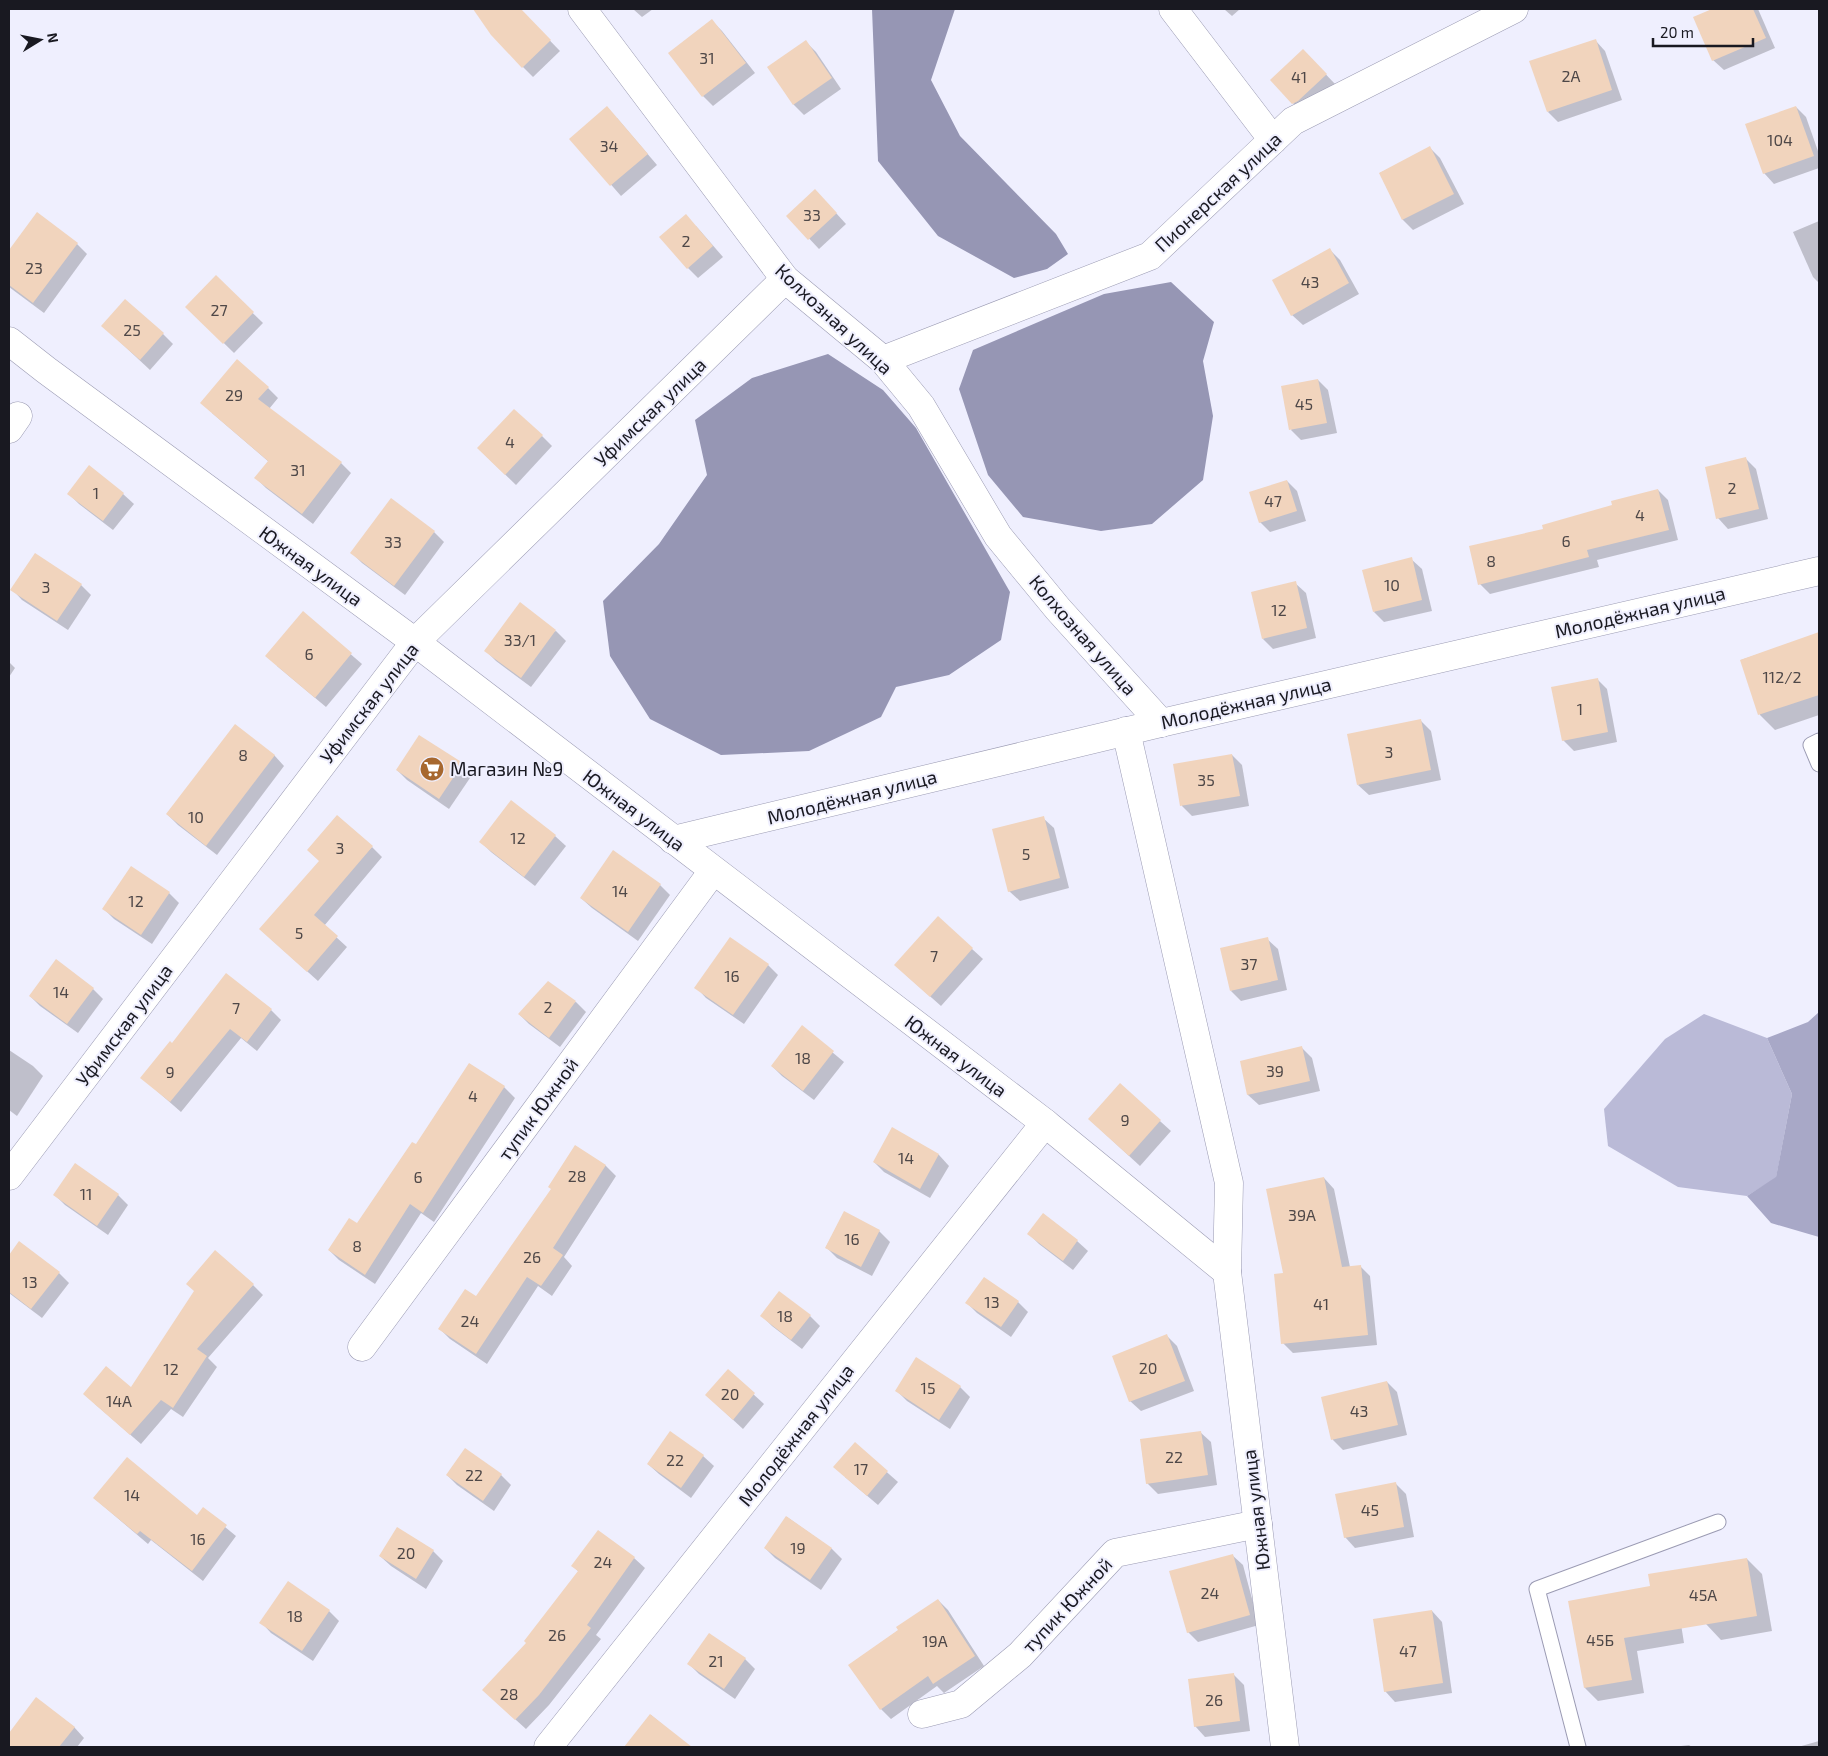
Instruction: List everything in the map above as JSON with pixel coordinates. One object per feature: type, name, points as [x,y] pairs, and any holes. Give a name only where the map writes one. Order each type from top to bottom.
[{"type":"street","name":"Колхозная улица","points":[[582,9],[785,279],[883,360],[921,406],[998,536],[1058,609],[1161,722]]},
{"type":"street","points":[[1173,9],[1274,140]]},
{"type":"street","name":"Пионерская улица","points":[[883,360],[1150,256],[1293,121],[1514,9]]},
{"type":"street","name":"Уфимская улица","points":[[9,1176],[415,642],[785,279]]},
{"type":"street","name":"Южная улица","points":[[9,341],[415,642],[1044,1123],[1227,1272]]},
{"type":"street","name":"Молодёжная улица","points":[[673,840],[1161,722],[1819,571]]},
{"type":"street","name":"Южная улица","points":[[1126,731],[1229,1183],[1227,1272],[1285,1747]]},
{"type":"street","name":"тупик Южной","points":[[362,1347],[713,870]]},
{"type":"street","name":"Молодёжная улица","points":[[548,1747],[1044,1123]]},
{"type":"street","name":"тупик Южной","points":[[922,1714],[961,1704],[976,1692],[1020,1655],[1115,1553],[1258,1524]]},
{"type":"lane","points":[[1819,741],[1811,745],[1819,764]]},
{"type":"lane","points":[[1578,1747],[1537,1589],[1718,1522]]},
{"type":"shaded area","points":[[872,9],[955,9],[931,80],[960,136],[1056,234],[1068,254],[1047,269],[1014,278],[938,236],[878,161]]},
{"type":"shaded area","points":[[1171,282],[1214,322],[1203,361],[1213,416],[1203,480],[1152,524],[1101,531],[1023,517],[988,475],[959,389],[973,350],[1104,294]]},
{"type":"shaded area","points":[[828,354],[883,390],[916,428],[1010,592],[1001,640],[949,675],[896,687],[881,717],[809,751],[721,755],[650,719],[610,656],[603,601],[659,544],[707,475],[695,420],[752,378]]},
{"type":"shaded area","points":[[1819,1012],[1819,1237],[1771,1223],[1747,1196],[1776,1177],[1792,1094],[1767,1038],[1808,1022]]},
{"type":"shaded area","points":[[1704,1014],[1767,1038],[1792,1094],[1776,1178],[1747,1196],[1678,1187],[1608,1146],[1604,1109],[1665,1039]]},
{"type":"building","points":[[473,9],[521,9],[551,40],[522,68],[491,35]]},
{"type":"building","points":[[1712,9],[1753,9],[1766,38],[1712,61],[1693,17]]},
{"type":"building","points":[[712,19],[746,63],[702,97],[668,53]]},
{"type":"building","points":[[1596,39],[1612,90],[1547,112],[1529,61]]},
{"type":"building","points":[[806,40],[832,78],[793,105],[767,67]]},
{"type":"building","points":[[1303,49],[1327,74],[1298,101],[1292,104],[1270,80]]},
{"type":"building","points":[[607,106],[648,154],[610,186],[569,139]]},
{"type":"building","points":[[1796,106],[1814,156],[1763,174],[1745,124]]},
{"type":"building","points":[[1430,146],[1454,194],[1402,220],[1379,173]]},
{"type":"building","points":[[815,189],[837,213],[808,240],[786,216]]},
{"type":"building","points":[[37,212],[78,243],[33,303],[9,285],[9,250]]},
{"type":"building","points":[[686,214],[713,246],[687,269],[659,237]]},
{"type":"building","points":[[1330,248],[1349,283],[1291,316],[1272,280]]},
{"type":"building","points":[[216,275],[254,312],[223,344],[185,307]]},
{"type":"building","points":[[125,299],[164,333],[140,360],[101,326]]},
{"type":"building","points":[[237,359],[269,387],[258,399],[342,462],[302,514],[254,478],[268,461],[200,403]]},
{"type":"building","points":[[1318,379],[1327,423],[1289,430],[1281,386]]},
{"type":"building","points":[[514,409],[543,435],[505,475],[477,448]]},
{"type":"building","points":[[1746,457],[1759,509],[1716,519],[1705,467]]},
{"type":"building","points":[[89,465],[124,493],[103,521],[67,494]]},
{"type":"building","points":[[1287,480],[1297,511],[1259,523],[1249,492]]},
{"type":"building","points":[[1658,489],[1669,530],[1587,550],[1589,557],[1478,585],[1469,546],[1543,529],[1542,525],[1612,505],[1611,501]]},
{"type":"building","points":[[391,498],[435,531],[394,586],[350,553]]},
{"type":"building","points":[[35,553],[82,584],[57,621],[10,590]]},
{"type":"building","points":[[1412,557],[1422,600],[1373,612],[1362,570]]},
{"type":"building","points":[[1296,581],[1307,628],[1262,639],[1251,592]]},
{"type":"building","points":[[520,602],[556,630],[521,678],[484,651]]},
{"type":"building","points":[[303,611],[352,653],[315,698],[265,656]]},
{"type":"building","points":[[1819,632],[1819,695],[1758,715],[1740,660]]},
{"type":"building","points":[[1598,678],[1608,732],[1562,741],[1551,687]]},
{"type":"building","points":[[1421,719],[1431,770],[1357,785],[1347,734]]},
{"type":"building","points":[[235,724],[275,755],[206,846],[166,814]]},
{"type":"building","points":[[419,735],[463,763],[439,799],[396,770]]},
{"type":"building","points":[[1232,754],[1240,796],[1180,806],[1173,764]]},
{"type":"building","points":[[511,800],[556,835],[524,877],[479,842]]},
{"type":"building","points":[[337,815],[373,846],[314,915],[338,936],[307,972],[259,929],[319,861],[307,850]]},
{"type":"building","points":[[1044,816],[1060,878],[1008,892],[992,829]]},
{"type":"building","points":[[613,850],[661,884],[628,932],[580,898]]},
{"type":"building","points":[[131,866],[170,892],[141,935],[102,909]]},
{"type":"building","points":[[938,916],[973,948],[930,997],[894,965]]},
{"type":"building","points":[[730,937],[769,964],[733,1015],[694,988]]},
{"type":"building","points":[[1268,937],[1278,980],[1230,991],[1220,948]]},
{"type":"building","points":[[56,959],[94,988],[67,1024],[29,996]]},
{"type":"building","points":[[226,973],[272,1009],[247,1042],[230,1029],[170,1102],[140,1078],[170,1041],[172,1043]]},
{"type":"building","points":[[548,981],[576,1001],[549,1038],[518,1014]]},
{"type":"building","points":[[802,1025],[834,1051],[803,1091],[771,1066]]},
{"type":"building","points":[[1302,1046],[1310,1081],[1247,1095],[1240,1061]]},
{"type":"building","points":[[469,1063],[505,1086],[423,1213],[410,1204],[365,1275],[328,1250],[349,1218],[357,1223],[412,1142],[416,1144]]},
{"type":"building","points":[[1120,1083],[1161,1120],[1129,1156],[1088,1119]]},
{"type":"building","points":[[892,1127],[939,1154],[920,1189],[873,1162]]},
{"type":"building","points":[[575,1145],[606,1165],[553,1248],[563,1255],[541,1286],[527,1277],[476,1354],[438,1329],[465,1289],[476,1296],[551,1189],[548,1187]]},
{"type":"building","points":[[75,1163],[119,1194],[97,1226],[53,1195]]},
{"type":"building","points":[[1324,1177],[1342,1267],[1361,1265],[1368,1335],[1281,1344],[1274,1274],[1283,1273],[1266,1189]]},
{"type":"building","points":[[844,1211],[880,1230],[861,1267],[825,1248]]},
{"type":"building","points":[[1043,1213],[1078,1240],[1063,1261],[1027,1234]]},
{"type":"building","points":[[19,1241],[60,1272],[31,1309],[9,1292],[9,1255]]},
{"type":"building","points":[[215,1250],[254,1284],[197,1349],[207,1356],[173,1408],[161,1400],[130,1435],[83,1394],[106,1366],[131,1387],[194,1291],[186,1284]]},
{"type":"building","points":[[984,1277],[1019,1301],[1001,1327],[965,1303]]},
{"type":"building","points":[[779,1291],[811,1315],[791,1340],[760,1316]]},
{"type":"building","points":[[1167,1334],[1185,1381],[1129,1402],[1112,1356]]},
{"type":"building","points":[[916,1357],[961,1386],[939,1420],[895,1391]]},
{"type":"building","points":[[728,1369],[755,1393],[733,1420],[705,1395]]},
{"type":"building","points":[[1387,1381],[1398,1425],[1331,1440],[1321,1397]]},
{"type":"building","points":[[670,1431],[704,1455],[681,1488],[647,1464]]},
{"type":"building","points":[[1201,1431],[1208,1475],[1146,1484],[1140,1439]]},
{"type":"building","points":[[855,1442],[888,1471],[867,1496],[833,1467]]},
{"type":"building","points":[[465,1448],[502,1474],[483,1501],[446,1475]]},
{"type":"building","points":[[127,1457],[197,1515],[203,1507],[227,1525],[192,1571],[140,1531],[137,1534],[93,1498]]},
{"type":"building","points":[[1396,1482],[1404,1527],[1344,1538],[1335,1494]]},
{"type":"building","points":[[786,1516],[832,1548],[810,1580],[764,1548]]},
{"type":"building","points":[[397,1527],[434,1550],[416,1579],[379,1556]]},
{"type":"building","points":[[598,1530],[635,1557],[587,1625],[591,1628],[539,1695],[515,1720],[482,1690],[526,1643],[524,1641],[578,1571],[571,1566]]},
{"type":"building","points":[[1233,1554],[1250,1615],[1187,1633],[1169,1571]]},
{"type":"building","points":[[1747,1558],[1757,1616],[1624,1638],[1632,1680],[1584,1688],[1568,1601],[1650,1586],[1648,1574]]},
{"type":"building","points":[[288,1581],[330,1610],[302,1651],[259,1623]]},
{"type":"building","points":[[938,1599],[975,1656],[933,1684],[928,1676],[880,1710],[848,1665],[898,1630],[896,1627]]},
{"type":"building","points":[[1432,1610],[1443,1683],[1384,1692],[1373,1619]]},
{"type":"building","points":[[709,1633],[746,1658],[724,1689],[687,1664]]},
{"type":"building","points":[[1234,1673],[1240,1721],[1194,1727],[1188,1679]]},
{"type":"building","points":[[36,1697],[75,1727],[59,1747],[9,1747],[9,1733]]},
{"type":"building","points":[[650,1714],[692,1747],[624,1747]]},
{"type":"place","name":"Магазин №9","points":[[432,769]]}]
